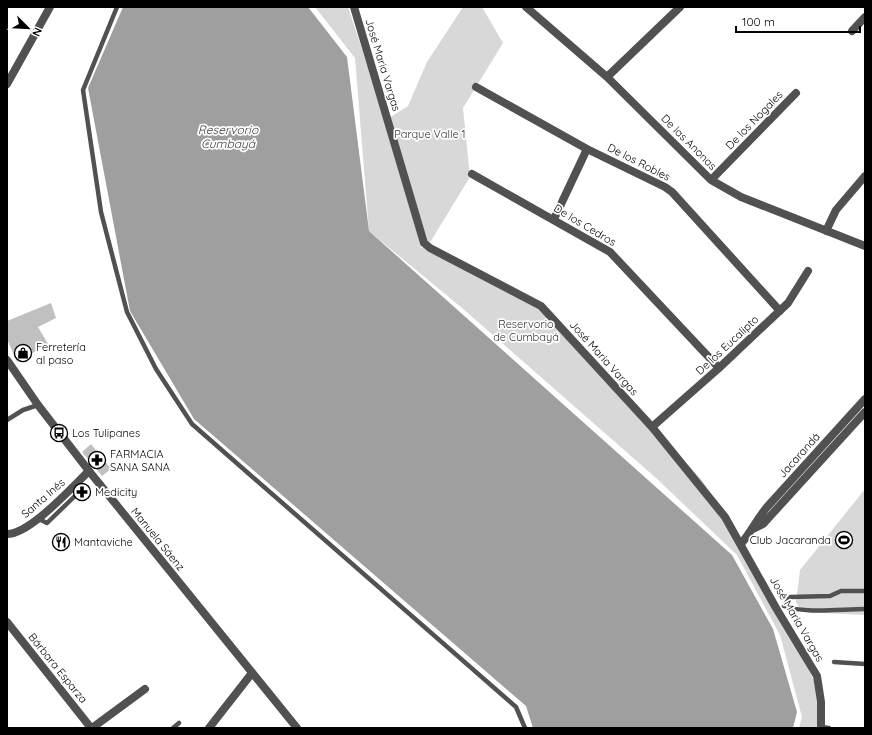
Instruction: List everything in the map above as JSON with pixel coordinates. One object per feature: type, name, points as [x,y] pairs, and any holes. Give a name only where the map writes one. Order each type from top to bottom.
[{"type":"street","points":[[7,84],[50,7]]},
{"type":"street","name":"José Maria Vargas","points":[[354,7],[424,243],[430,248],[541,306],[652,427],[725,516],[780,607],[817,676],[824,728]]},
{"type":"street","name":"De las Anonas","points":[[526,7],[608,77],[711,180],[741,197],[865,246]]},
{"type":"street","points":[[608,77],[680,7]]},
{"type":"street","points":[[852,31],[865,17]]},
{"type":"street","name":"De los Robles","points":[[476,87],[588,149],[665,187],[672,192],[780,311]]},
{"type":"street","name":"De los Nogales","points":[[711,180],[796,93]]},
{"type":"street","points":[[554,219],[588,149]]},
{"type":"street","name":"De los Cedros","points":[[472,174],[610,252],[719,368]]},
{"type":"street","points":[[826,231],[836,210],[865,176]]},
{"type":"street","name":"De los Eucalipto","points":[[652,427],[719,368],[780,311],[794,295],[808,271]]},
{"type":"street","name":"Manuela Sáenz","points":[[7,360],[38,405],[89,471],[297,728]]},
{"type":"street","name":"Jacarandá","points":[[741,544],[753,529],[757,519],[767,506],[865,399]]},
{"type":"street","name":"Jacarandá","points":[[753,529],[763,524],[865,412]]},
{"type":"street","points":[[826,441],[833,447]]},
{"type":"street","name":"Santa Inés","points":[[7,534],[15,534],[39,519],[89,471]]},
{"type":"street","name":"Bárbara Esparza","points":[[7,622],[92,728]]},
{"type":"street","points":[[209,728],[252,673]]},
{"type":"street","points":[[92,728],[145,688]]},
{"type":"lane","points":[[117,7],[83,90],[101,212],[127,312],[156,369],[192,424],[516,707],[525,728]]},
{"type":"lane","points":[[7,420],[23,410],[38,405]]},
{"type":"lane","points":[[780,607],[790,597],[830,596],[841,591],[865,591]]},
{"type":"lane","points":[[780,607],[812,609],[865,609]]},
{"type":"lane","points":[[834,662],[865,664]]},
{"type":"lane","points":[[173,728],[179,723]]},
{"type":"green space","name":"Reservorio de Cumbayá","points":[[315,7],[348,7],[384,116],[421,247],[540,308],[702,480],[758,568],[814,681],[820,728],[799,728],[802,717],[780,635],[737,555],[656,478],[462,308],[369,231],[355,58]]},
{"type":"green space","name":"Parque Valle 1","points":[[463,7],[482,7],[503,43],[463,108],[470,177],[429,244],[389,118],[408,106],[427,62]]},
{"type":"green space","name":"Club Jacaranda","points":[[865,489],[865,615],[802,612],[796,602],[800,570]]},
{"type":"water","name":"Reservorio Cumbayá","points":[[123,7],[308,7],[347,57],[369,231],[732,555],[773,629],[797,712],[793,728],[533,728],[526,706],[194,419],[130,311],[88,88]]},
{"type":"building","points":[[51,303],[56,318],[38,327],[48,344],[17,362],[7,339],[7,321]]},
{"type":"building","name":"FARMACIA SANA SANA","points":[[91,444],[111,469],[102,476],[82,452]]},
{"type":"place","name":"Ferretería al paso","points":[[23,353]]},
{"type":"place","name":"Los Tulipanes","points":[[59,433]]},
{"type":"place","name":"FARMACIA SANA SANA","points":[[97,460]]},
{"type":"place","name":"Medicity","points":[[82,492]]},
{"type":"place","name":"Club Jacaranda","points":[[844,540]]},
{"type":"place","name":"Mantaviche","points":[[61,542]]}]
